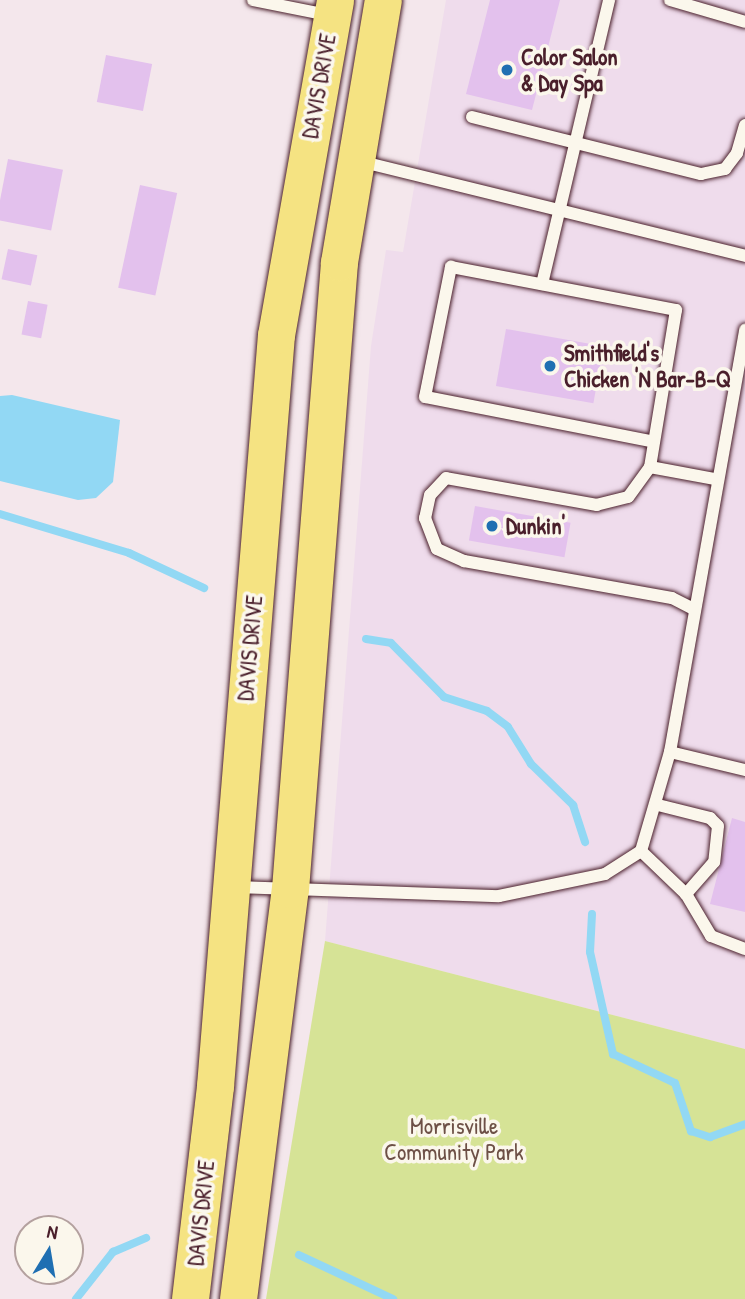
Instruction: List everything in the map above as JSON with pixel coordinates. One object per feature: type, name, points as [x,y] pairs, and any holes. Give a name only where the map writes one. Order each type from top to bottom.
[{"type":"main road","points":[[238,1299],[290,889],[339,262],[359,160],[383,0]]},
{"type":"main road","name":"DAVIS DRIVE","points":[[190,1299],[232,887],[276,335],[333,8]]},
{"type":"lane","points":[[253,0],[333,8]]},
{"type":"lane","points":[[542,284],[610,0]]},
{"type":"lane","points":[[670,0],[745,22]]},
{"type":"lane","points":[[472,117],[576,140],[701,174],[725,169],[737,153],[745,125]]},
{"type":"lane","points":[[359,160],[559,206],[745,256]]},
{"type":"lane","points":[[650,441],[425,397],[451,267],[676,310],[650,441],[650,467],[628,497],[597,505],[446,478],[430,495],[425,518],[438,549],[464,561],[672,597],[694,609]]},
{"type":"lane","points":[[232,887],[499,896],[606,874],[641,851],[658,805],[670,752],[714,479],[745,330]]},
{"type":"lane","points":[[650,467],[714,479]]},
{"type":"lane","points":[[670,752],[745,770]]},
{"type":"lane","points":[[658,805],[710,818],[718,826],[714,862],[686,894]]},
{"type":"lane","points":[[641,851],[686,894],[711,936],[745,949]]},
{"type":"shaded area","points":[[446,0],[745,0],[745,1049],[325,941],[371,346],[386,250],[403,252]]},
{"type":"green space","name":"Morrisville Community Park","points":[[325,941],[745,1049],[745,1299],[266,1299]]},
{"type":"water","points":[[12,395],[120,420],[113,482],[96,498],[78,500],[0,481],[0,396]]},
{"type":"building","points":[[490,0],[560,0],[532,110],[466,94]]},
{"type":"building","points":[[106,55],[152,64],[143,111],[97,102]]},
{"type":"building","points":[[8,159],[63,170],[51,231],[0,221],[0,200]]},
{"type":"building","points":[[140,185],[177,193],[155,296],[118,288]]},
{"type":"building","points":[[8,249],[37,255],[31,286],[2,279]]},
{"type":"building","points":[[28,301],[48,305],[41,338],[22,334]]},
{"type":"building","name":"Smithfield's Chicken 'N Bar-B-Q","points":[[506,329],[603,346],[593,403],[496,386]]},
{"type":"building","points":[[475,506],[571,523],[564,557],[469,540]]},
{"type":"building","points":[[732,818],[745,822],[745,912],[710,904]]},
{"type":"waterway","points":[[0,514],[129,553],[204,588]]},
{"type":"waterway","points":[[366,639],[391,643],[444,697],[487,711],[508,727],[531,764],[573,805],[585,842]]},
{"type":"waterway","points":[[592,914],[590,952],[613,1054],[675,1083],[691,1131],[710,1137],[745,1124]]},
{"type":"waterway","points":[[76,1299],[113,1252],[146,1238]]},
{"type":"waterway","points":[[299,1255],[393,1299]]},
{"type":"place","name":"Color Salon & Day Spa","points":[[507,70]]},
{"type":"place","name":"Smithfield's Chicken 'N Bar-B-Q","points":[[550,366]]},
{"type":"place","name":"Dunkin'","points":[[492,526]]}]
